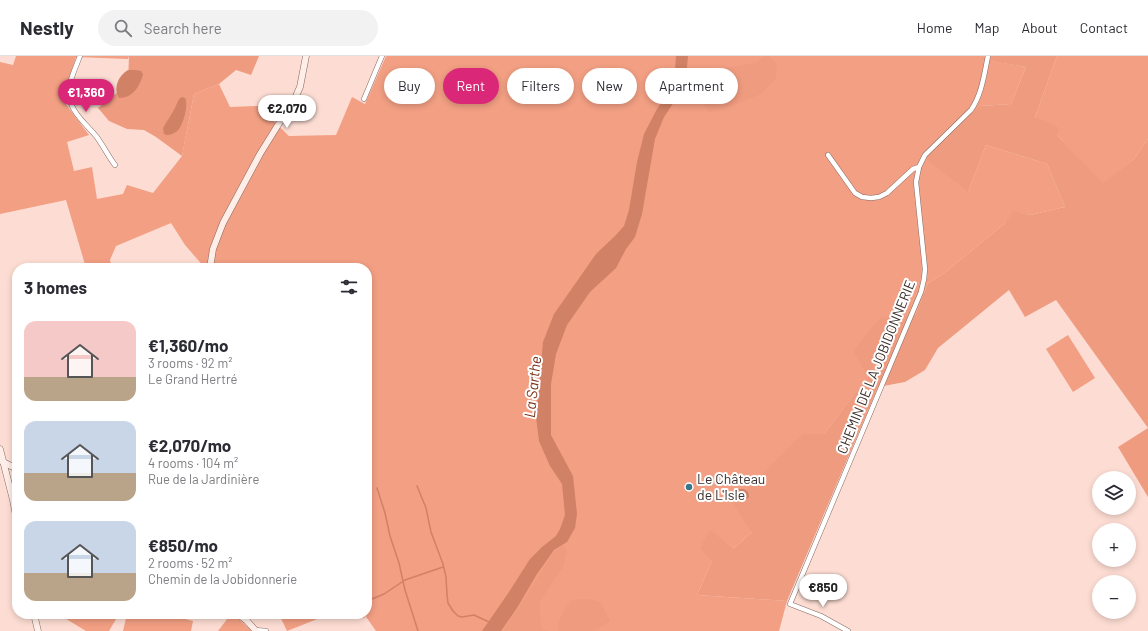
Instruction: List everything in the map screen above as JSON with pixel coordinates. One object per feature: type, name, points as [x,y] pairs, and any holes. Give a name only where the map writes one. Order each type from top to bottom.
[{"type":"street","points":[[80,56],[69,88],[72,107],[79,118],[96,136],[115,165]]},
{"type":"street","points":[[211,263],[213,249],[223,223],[260,154],[296,96],[300,87],[306,56]]},
{"type":"street","points":[[364,99],[382,56]]},
{"type":"street","name":"CHEMIN DE LA JOBIDONNERIE","points":[[848,631],[821,616],[790,604],[921,292],[924,279],[924,269],[916,182],[919,167],[925,155],[972,110],[977,103],[988,56]]},
{"type":"street","points":[[828,155],[855,193],[871,198],[879,197],[887,193],[913,169],[919,167]]},
{"type":"street","points":[[0,449],[12,496]]},
{"type":"street","points":[[3,462],[12,466]]},
{"type":"street","points":[[35,619],[38,631]]},
{"type":"street","points":[[244,619],[255,631],[266,631]]},
{"type":"shaded area","points":[[16,56],[129,56],[128,59],[76,57],[62,99],[89,135],[67,142],[74,171],[92,167],[97,199],[123,194],[127,185],[153,193],[182,156],[194,94],[219,84],[230,107],[258,106],[289,136],[336,135],[352,97],[365,104],[386,56],[992,56],[992,61],[1026,67],[1011,104],[980,106],[968,192],[986,145],[1047,164],[1065,207],[1030,215],[1013,212],[1004,224],[943,274],[928,283],[915,315],[824,434],[802,434],[752,532],[734,548],[710,531],[712,561],[697,595],[787,601],[779,631],[376,631],[368,619],[372,619],[372,263],[201,263],[185,245],[171,223],[116,246],[110,260],[111,263],[85,263],[66,200],[0,214],[0,62],[13,65]]},
{"type":"shaded area","points":[[129,56],[259,56],[251,75],[236,70],[219,84],[194,94],[182,156],[144,130],[127,129],[109,121],[98,108],[128,84]]},
{"type":"shaded area","points":[[676,56],[688,56],[687,68],[675,68]]},
{"type":"shaded area","points":[[764,56],[769,56],[777,65],[776,78],[761,94],[738,103],[738,68],[727,68],[756,63]]},
{"type":"shaded area","points":[[992,56],[1057,56],[1035,117],[1059,128],[1057,135],[1103,183],[1134,159],[1148,139],[1148,428],[1056,300],[1025,317],[1009,290],[938,348],[925,370],[905,382],[878,387],[787,601],[697,595],[712,561],[700,548],[710,530],[734,548],[752,532],[733,504],[802,434],[824,434],[868,376],[853,351],[880,318],[915,315],[928,283],[943,274],[1004,224],[1013,211],[1030,215],[1065,207],[1047,164],[986,145],[968,192],[926,159],[980,106],[1011,104],[1026,67],[991,61]]},
{"type":"shaded area","points":[[1057,56],[1148,56],[1148,139],[1134,159],[1103,184],[1057,135],[1035,117]]},
{"type":"shaded area","points":[[128,70],[141,71],[143,74],[142,78],[138,87],[132,94],[119,98],[116,90],[118,82]]},
{"type":"shaded area","points":[[182,97],[185,98],[186,105],[185,116],[181,126],[179,130],[174,133],[168,135],[164,134],[163,128],[179,99]]},
{"type":"shaded area","points":[[660,104],[673,104],[664,117],[655,139],[642,214],[635,237],[626,249],[616,268],[590,292],[567,325],[556,354],[551,384],[551,435],[573,476],[577,514],[575,528],[567,542],[554,550],[501,631],[482,631],[530,559],[556,536],[565,515],[562,484],[550,466],[539,441],[536,417],[543,342],[554,314],[596,254],[624,226],[629,210],[637,162],[644,134]]},
{"type":"shaded area","points":[[703,104],[736,104],[734,105],[709,112]]},
{"type":"shaded area","points":[[1068,335],[1095,378],[1073,392],[1046,349]]},
{"type":"shaded area","points":[[1148,428],[1148,497],[1136,477],[1136,471],[1132,471],[1118,447]]},
{"type":"shaded area","points":[[744,489],[748,492],[749,497],[742,501],[736,498],[727,498],[727,493]]},
{"type":"shaded area","points":[[564,545],[567,551],[563,567],[540,601],[542,629],[548,631],[502,631],[556,550]]},
{"type":"shaded area","points":[[590,599],[600,602],[610,621],[595,631],[558,631],[560,618],[571,601]]},
{"type":"shaded area","points":[[66,619],[116,619],[109,631],[86,631]]},
{"type":"shaded area","points":[[126,619],[185,619],[193,621],[191,631],[123,631]]},
{"type":"shaded area","points":[[227,619],[239,619],[252,631],[218,631]]},
{"type":"shaded area","points":[[281,619],[317,619],[287,631]]},
{"type":"waterway","points":[[417,486],[426,508],[431,532],[443,564],[446,577],[448,603],[458,616],[462,617],[474,615],[489,622]]},
{"type":"waterway","points":[[377,488],[418,631]]},
{"type":"waterway","points":[[372,599],[384,594],[405,580],[443,567]]},
{"type":"place","name":"Le Château de L'Isle","points":[[689,487]]},
{"type":"water label","name":"La Sarthe","points":[[533,387]]}]
